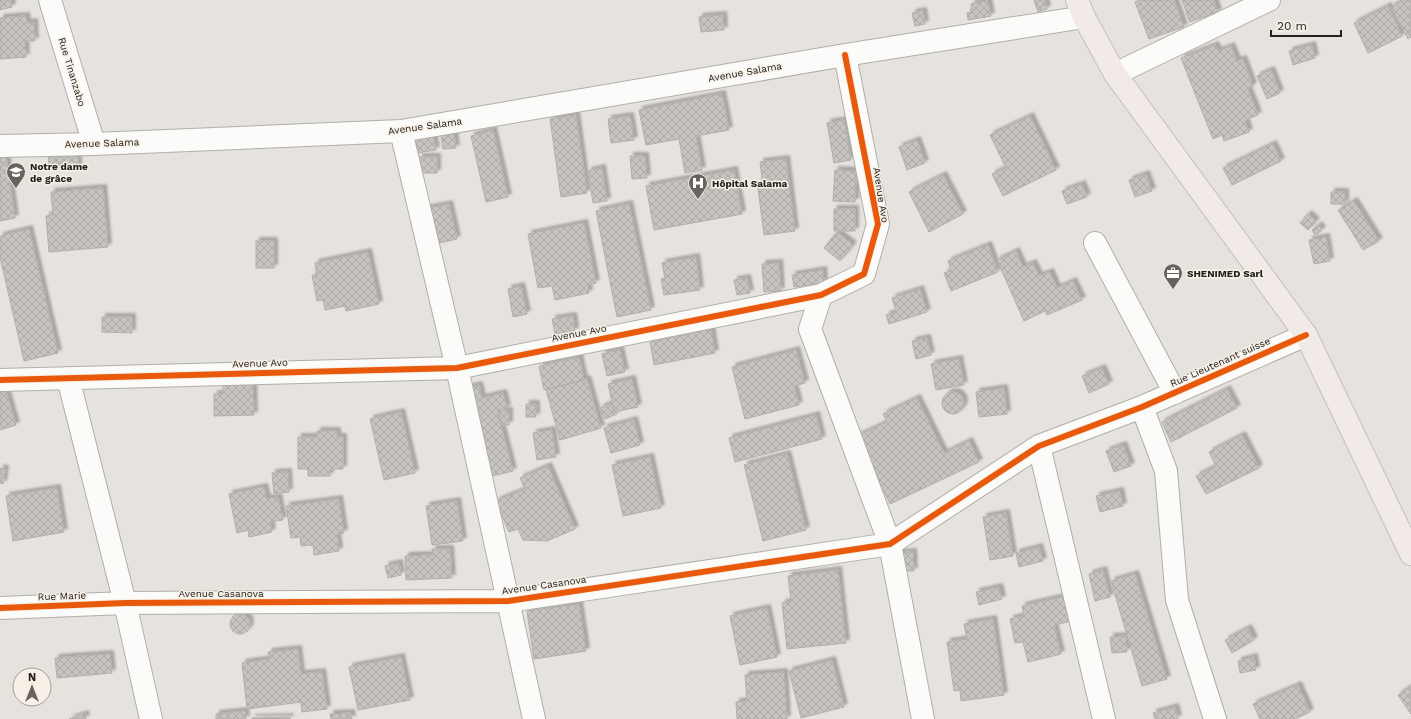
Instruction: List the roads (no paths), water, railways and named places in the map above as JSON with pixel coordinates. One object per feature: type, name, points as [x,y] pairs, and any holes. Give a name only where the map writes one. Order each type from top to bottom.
[{"type":"main road","points":[[1080,9],[1115,74],[1306,335],[1411,554]]},
{"type":"street","name":"Rue Tinanzabo","points":[[50,0],[94,144]]},
{"type":"street","points":[[1115,74],[1269,0]]},
{"type":"street","name":"Avenue Salama","points":[[0,146],[94,144],[401,131],[845,55],[1080,9]]},
{"type":"street","name":"Avenue Avo","points":[[0,380],[457,368],[821,295],[864,274],[878,224],[845,55]]},
{"type":"street","points":[[401,131],[457,368],[534,719]]},
{"type":"street","points":[[1095,243],[1175,393]]},
{"type":"street","points":[[821,295],[810,330],[890,544],[923,719]]},
{"type":"street","name":"Rue Lieutenant suisse","points":[[890,544],[1039,446],[1142,407],[1306,335]]},
{"type":"street","points":[[68,378],[125,603],[151,719]]},
{"type":"street","points":[[1142,407],[1166,471],[1177,600],[1215,719]]},
{"type":"street","points":[[1039,446],[1104,719]]},
{"type":"street","name":"Avenue Casanova","points":[[125,603],[508,601],[890,544]]},
{"type":"street","name":"Rue Marie","points":[[0,608],[125,603]]},
{"type":"place","name":"Notre dame de grâce","points":[[16,189]]},
{"type":"place","name":"Hôpital Salama","points":[[698,200]]},
{"type":"place","name":"SHENIMED Sarl","points":[[1173,290]]}]
